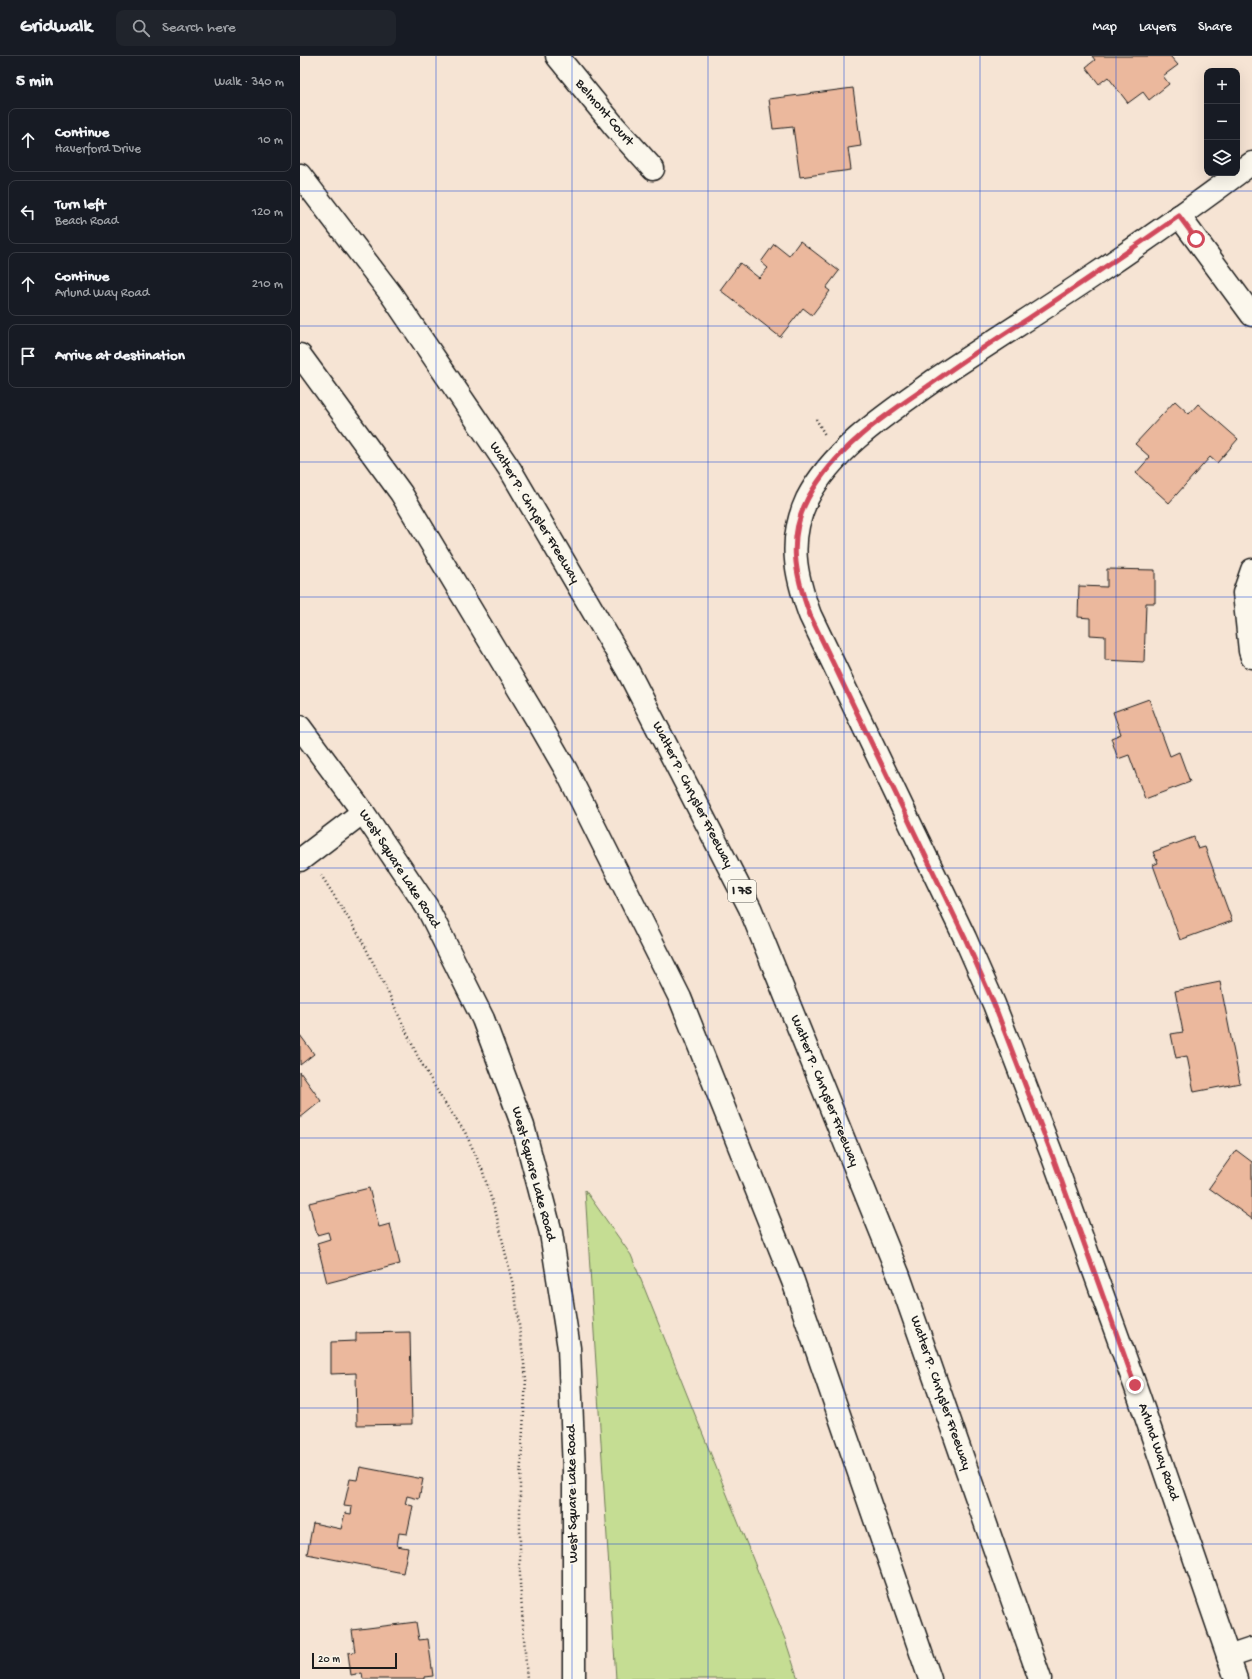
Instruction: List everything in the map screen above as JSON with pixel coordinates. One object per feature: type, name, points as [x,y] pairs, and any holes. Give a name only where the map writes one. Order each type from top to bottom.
[{"type":"main road","name":"Belmont Court","points":[[557,56],[614,127],[653,169]]},
{"type":"main road","name":"Arlund Way Road","points":[[1236,1679],[1132,1378],[1054,1160],[997,1011],[965,938],[810,615],[797,577],[795,541],[799,520],[808,499],[820,479],[854,442],[914,395],[1094,275],[1179,216],[1252,162]]},
{"type":"main road","name":"Walter P. Chrysler Freeway","points":[[300,175],[391,294],[511,471],[628,671],[750,908],[899,1276],[1040,1679]]},
{"type":"main road","points":[[1179,216],[1252,315]]},
{"type":"main road","points":[[300,356],[401,493],[536,718],[566,770],[680,998],[793,1281],[930,1679]]},
{"type":"main road","points":[[1252,570],[1244,593],[1250,651],[1252,657]]},
{"type":"main road","name":"West Square Lake Road","points":[[300,727],[363,812],[427,908],[483,1019],[523,1126],[551,1233],[569,1348],[574,1471],[574,1679]]},
{"type":"main road","points":[[308,865],[363,812]]},
{"type":"main road","points":[[1228,1657],[1252,1649]]},
{"type":"path","points":[[308,865],[359,935],[387,990],[418,1057],[442,1099],[465,1132],[482,1169],[497,1217],[515,1294],[526,1379],[520,1480],[520,1582],[527,1679]]},
{"type":"green space","points":[[585,1190],[631,1255],[785,1639],[798,1679],[616,1679]]},
{"type":"building","points":[[1092,56],[1170,56],[1178,65],[1163,76],[1169,84],[1149,100],[1143,92],[1128,103],[1108,77],[1099,84],[1086,67],[1095,60]]},
{"type":"building","points":[[853,88],[861,146],[848,148],[851,170],[800,177],[793,127],[773,129],[769,99]]},
{"type":"building","points":[[800,241],[839,271],[826,288],[830,291],[812,315],[803,308],[780,337],[720,290],[740,263],[759,278],[768,268],[761,262],[774,244],[789,256]]},
{"type":"building","points":[[1175,401],[1189,414],[1198,404],[1238,439],[1217,463],[1210,457],[1169,503],[1136,473],[1150,457],[1135,444]]},
{"type":"building","points":[[1107,569],[1155,570],[1155,603],[1146,603],[1144,662],[1105,660],[1105,636],[1090,635],[1090,618],[1078,617],[1079,586],[1107,587]]},
{"type":"building","points":[[1149,699],[1170,756],[1179,752],[1190,782],[1145,799],[1129,755],[1118,759],[1111,738],[1121,734],[1113,712]]},
{"type":"building","points":[[1194,837],[1198,849],[1205,847],[1232,921],[1180,940],[1153,865],[1158,863],[1153,852]]},
{"type":"building","points":[[1220,982],[1240,1083],[1194,1092],[1187,1056],[1176,1058],[1171,1034],[1183,1032],[1175,991]]},
{"type":"building","points":[[300,1035],[314,1054],[300,1065]]},
{"type":"building","points":[[300,1072],[321,1101],[300,1118]]},
{"type":"building","points":[[1236,1150],[1252,1162],[1252,1219],[1209,1188]]},
{"type":"building","points":[[369,1188],[379,1227],[390,1224],[400,1264],[327,1283],[317,1243],[330,1239],[328,1232],[317,1235],[309,1203]]},
{"type":"building","points":[[410,1332],[412,1424],[357,1425],[356,1373],[331,1374],[331,1342],[356,1341],[356,1333]]},
{"type":"building","points":[[360,1467],[423,1479],[419,1499],[407,1496],[405,1504],[413,1506],[407,1534],[399,1533],[397,1546],[408,1548],[403,1573],[307,1554],[313,1523],[341,1529],[345,1513],[351,1514],[352,1507],[344,1506],[350,1479],[357,1480]]},
{"type":"building","points":[[416,1622],[419,1640],[428,1639],[433,1676],[424,1677],[424,1679],[363,1679],[362,1673],[351,1675],[348,1653],[355,1652],[352,1630]]},
{"type":"route","points":[[1135,1385],[1054,1160],[994,1004],[965,938],[810,615],[797,577],[795,541],[799,520],[808,499],[820,479],[837,458],[878,421],[948,371],[1094,275],[1179,216],[1196,239]]}]
